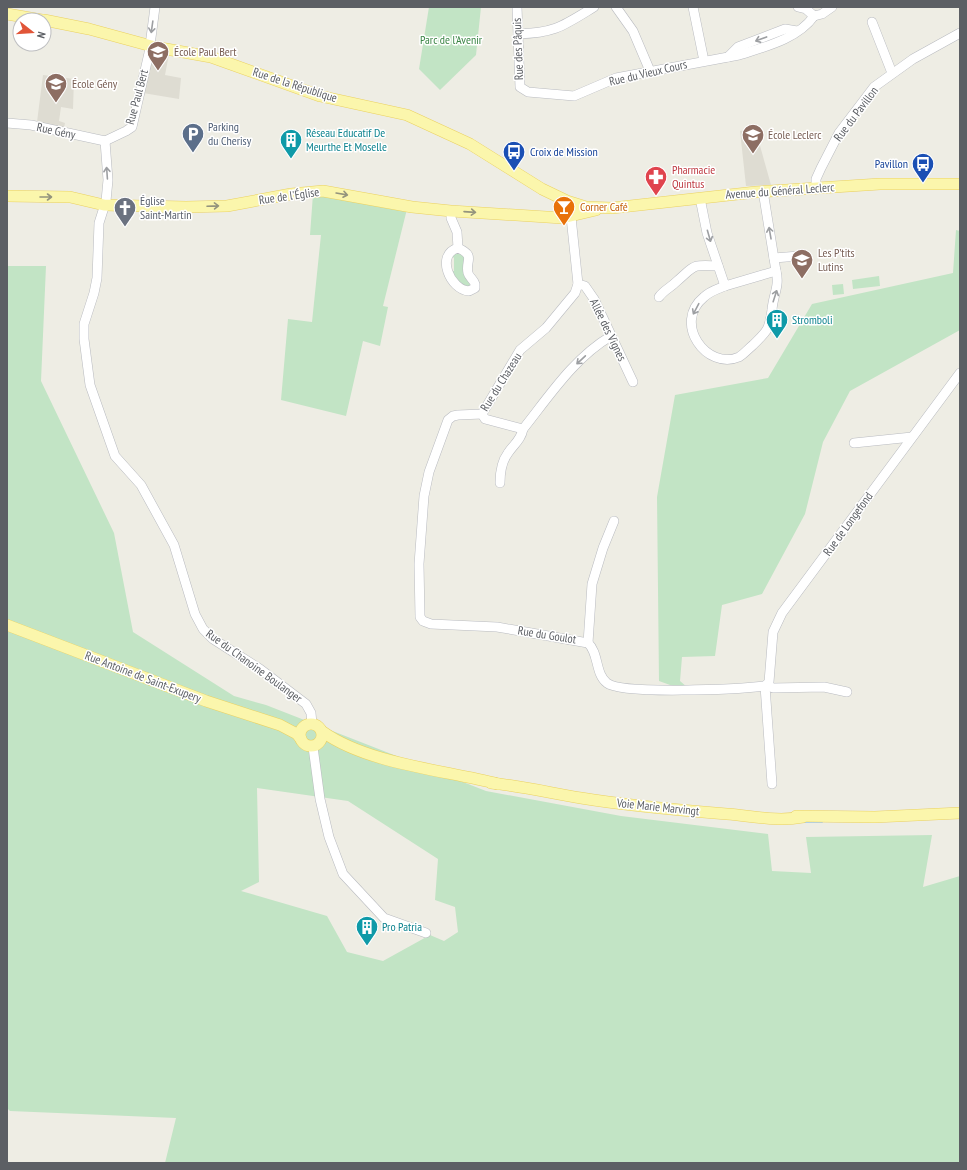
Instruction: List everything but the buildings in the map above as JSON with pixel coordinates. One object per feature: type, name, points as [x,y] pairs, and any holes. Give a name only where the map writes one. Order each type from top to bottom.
[{"type":"main road","name":"Rue de la République","points":[[52,22],[89,29],[150,46],[211,57],[320,96],[407,115],[470,144],[538,187],[576,205]]},
{"type":"main road","name":"Avenue du Général Leclerc","points":[[571,217],[600,209],[763,191],[880,184],[960,184]]},
{"type":"main road","name":"Rue de l'Église","points":[[7,196],[70,197],[104,205],[165,207],[227,206],[291,194],[323,191],[412,207],[562,218],[571,217]]},
{"type":"main road","name":"Avenue du Général Leclerc","points":[[576,205],[600,209]]},
{"type":"main road","name":"Rue Antoine de Saint-Exupery","points":[[7,625],[206,701],[280,725],[297,734],[301,739]]},
{"type":"main road","name":"Rue Antoine de Saint-Exupery","points":[[280,725],[308,725]]},
{"type":"main road","points":[[308,725],[319,726],[319,740],[307,746],[301,739],[300,732],[308,725]]},
{"type":"main road","name":"Voie Marie Marvingt","points":[[319,740],[341,744],[408,764],[548,796],[778,819],[803,817],[914,816],[960,813]]},
{"type":"street","points":[[150,46],[155,7]]},
{"type":"street","name":"Rue des Pâquis","points":[[517,7],[518,82],[522,89]]},
{"type":"street","points":[[518,34],[542,33],[559,28],[594,7]]},
{"type":"street","points":[[616,7],[633,32],[650,71]]},
{"type":"street","points":[[693,7],[704,61]]},
{"type":"street","points":[[798,7],[806,9],[814,16]]},
{"type":"street","name":"Rue du Vieux Cours","points":[[522,89],[528,92],[574,96],[616,78],[728,57],[768,46],[808,25],[814,16],[822,14],[832,7]]},
{"type":"street","points":[[872,22],[892,73]]},
{"type":"street","name":"Rue du Pavillon","points":[[816,188],[816,180],[821,168],[839,133],[874,87],[913,59],[960,34]]},
{"type":"street","name":"Rue Paul Bert","points":[[105,141],[132,127],[150,46]]},
{"type":"street","name":"Rue Gény","points":[[7,122],[31,125],[105,141]]},
{"type":"street","points":[[104,205],[106,201],[108,180],[105,141]]},
{"type":"street","points":[[763,191],[774,258],[776,271],[778,288],[772,306],[768,330],[745,353],[732,359],[718,357],[703,350],[696,341],[692,326],[694,309],[702,298],[725,286],[776,271]]},
{"type":"street","points":[[700,198],[708,233],[725,286]]},
{"type":"street","name":"Rue du Chanoine Boulanger","points":[[104,205],[99,223],[94,293],[84,324],[84,339],[90,385],[115,456],[140,485],[174,546],[195,614],[203,629],[213,639],[266,673],[306,704],[311,713],[308,725]]},
{"type":"street","points":[[576,205],[571,217],[578,284]]},
{"type":"street","points":[[451,211],[451,218],[457,232],[458,248]]},
{"type":"street","points":[[458,248],[468,254],[468,274],[475,284],[472,290],[469,291],[459,288],[449,276],[447,270],[448,256],[451,252],[458,248]]},
{"type":"street","points":[[774,258],[799,256],[808,260]]},
{"type":"street","points":[[659,297],[663,291],[675,283],[692,267],[700,265],[718,266]]},
{"type":"street","name":"Allée des Vignes","points":[[578,284],[585,286],[594,299],[633,382]]},
{"type":"street","name":"Rue du Chazeau","points":[[423,621],[420,617],[419,564],[424,496],[428,472],[448,420],[453,416],[458,415],[482,414],[520,350],[546,328],[576,293],[578,284]]},
{"type":"street","points":[[500,483],[500,473],[508,453],[522,436],[523,429],[568,371],[580,362],[597,344],[611,336]]},
{"type":"street","name":"Rue de Longefond","points":[[772,784],[766,686],[774,632],[782,613],[960,373]]},
{"type":"street","points":[[482,414],[485,419],[523,429]]},
{"type":"street","points":[[854,442],[912,437]]},
{"type":"street","points":[[588,642],[592,584],[603,548],[614,522]]},
{"type":"street","name":"Rue du Goulot","points":[[423,621],[431,624],[497,627],[588,642],[593,649],[601,675],[606,682],[614,686],[666,691],[766,686],[773,688],[824,687],[847,692]]},
{"type":"street","points":[[319,740],[320,799],[329,837],[343,874],[384,918],[426,933]]},
{"type":"shaded area","name":"École Paul Bert","points":[[155,51],[169,54],[165,75],[181,78],[179,99],[143,93]]},
{"type":"shaded area","name":"École Gény","points":[[43,75],[74,79],[73,109],[61,107],[59,121],[65,123],[64,128],[37,122]]},
{"type":"shaded area","name":"École Leclerc","points":[[755,128],[771,185],[746,186],[740,131]]},
{"type":"green space","name":"Parc de l’Avenir","points":[[429,7],[481,7],[476,55],[440,90],[419,69]]},
{"type":"green space","points":[[313,194],[407,209],[383,306],[388,307],[380,346],[363,341],[346,416],[281,400],[288,319],[312,322],[321,235],[310,235]]},
{"type":"green space","points":[[956,230],[960,231],[960,330],[850,391],[823,442],[805,514],[762,594],[722,605],[715,656],[682,657],[680,681],[695,694],[659,681],[657,497],[675,395],[768,378],[812,304],[953,273]]},
{"type":"green space","points":[[458,252],[465,254],[472,286],[465,288],[450,271],[454,271],[454,258],[451,255]]},
{"type":"green space","points":[[7,266],[46,266],[41,381],[114,533],[133,632],[234,696],[266,705],[486,791],[621,816],[768,834],[772,871],[811,873],[806,837],[932,835],[923,887],[960,876],[960,1163],[165,1163],[176,1118],[10,1111],[7,1108]],"holes":[[[257,788],[348,801],[438,859],[435,900],[455,907],[458,932],[444,941],[430,935],[383,961],[347,952],[327,916],[241,891],[259,882]]]},
{"type":"green space","points":[[879,276],[880,286],[853,289],[852,280]]},
{"type":"green space","points":[[843,284],[844,294],[833,295],[832,285]]},
{"type":"waterway","points":[[802,822],[822,822]]},
{"type":"place","name":"École Paul Bert","points":[[158,72]]},
{"type":"place","name":"École Gény","points":[[56,104]]},
{"type":"place","name":"Parking du Cherisy","points":[[193,154]]},
{"type":"place","name":"École Leclerc","points":[[753,154]]},
{"type":"place","name":"Réseau Educatif De Meurthe Et Moselle","points":[[291,160]]},
{"type":"place","name":"Croix de Mission","points":[[514,172]]},
{"type":"place","name":"Pavillon","points":[[923,184]]},
{"type":"place","name":"Pharmacie Quintus","points":[[656,196]]},
{"type":"place","name":"Corner Café","points":[[564,226]]},
{"type":"place","name":"Église Saint-Martin","points":[[125,228]]},
{"type":"place","name":"Les P’tits Lutins","points":[[802,280]]},
{"type":"place","name":"Stromboli","points":[[777,340]]},
{"type":"place","name":"Pro Patria","points":[[367,946]]}]
